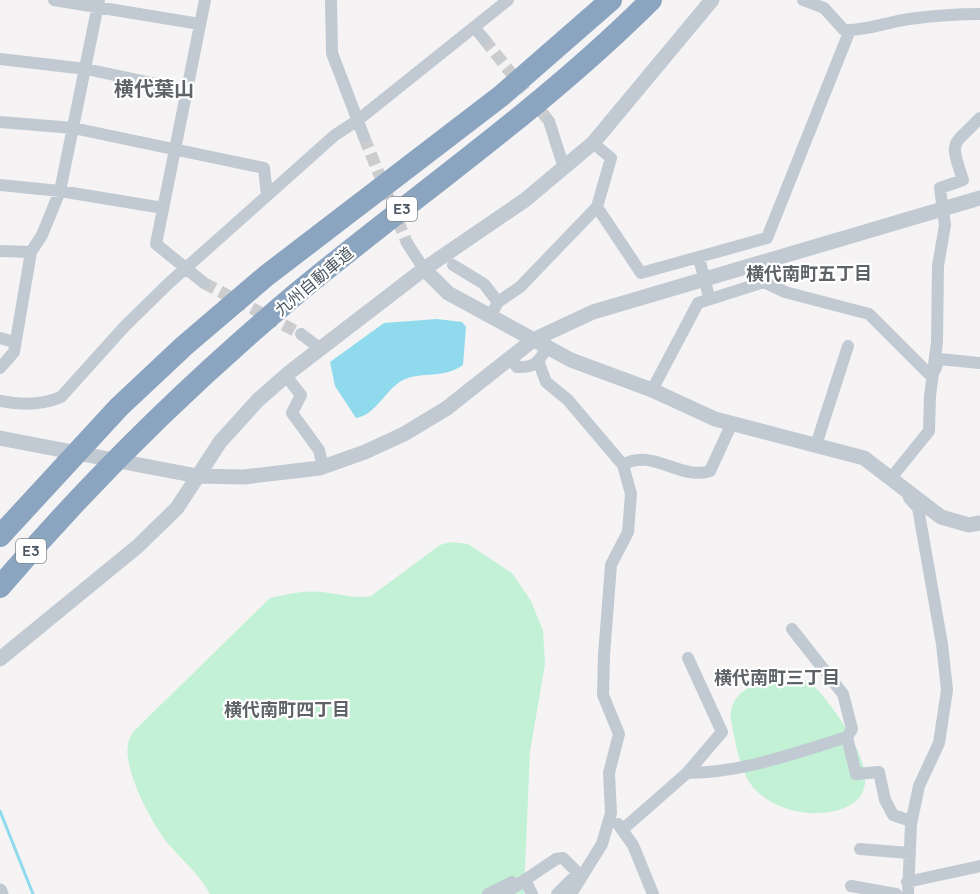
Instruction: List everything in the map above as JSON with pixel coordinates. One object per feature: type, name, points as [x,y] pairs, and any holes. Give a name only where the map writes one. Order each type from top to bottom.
[{"type":"highway","name":"九州自動車道","points":[[0,536],[119,407],[184,346],[266,276],[501,96],[612,0]]},
{"type":"highway","name":"九州自動車道","points":[[0,587],[62,515],[155,420],[296,295],[537,101],[651,0]]},
{"type":"street","points":[[54,0],[98,3],[200,24]]},
{"type":"street","points":[[204,283],[156,244],[185,90],[205,0]]},
{"type":"street","points":[[331,0],[332,53],[364,137]]},
{"type":"street","points":[[0,401],[13,404],[47,403],[61,398],[125,326],[334,135],[358,120],[508,0]]},
{"type":"street","points":[[0,659],[138,546],[177,508],[220,442],[258,400],[286,375],[424,269],[525,200],[594,144],[712,0]]},
{"type":"street","points":[[803,0],[824,8],[844,30],[911,19],[980,14]]},
{"type":"street","points":[[0,368],[14,352],[31,252],[42,235],[60,191],[98,3]]},
{"type":"street","points":[[474,27],[484,39]]},
{"type":"street","points":[[597,207],[641,273],[768,238],[850,30]]},
{"type":"street","points":[[0,59],[86,69],[185,90]]},
{"type":"street","points":[[891,478],[929,431],[932,377],[937,342],[938,266],[945,225],[940,188],[963,180],[954,153],[955,144],[980,118]]},
{"type":"street","points":[[549,121],[564,168]]},
{"type":"street","points":[[0,122],[73,128],[264,168],[267,195]]},
{"type":"street","points":[[490,317],[498,302],[520,287],[597,207],[610,158],[594,144]]},
{"type":"street","points":[[0,186],[60,191],[163,208]]},
{"type":"street","points":[[0,438],[197,476],[244,477],[323,466],[365,452],[404,434],[447,408],[510,358],[593,312],[980,198]]},
{"type":"street","points":[[406,243],[424,269],[448,294],[571,360],[652,390],[715,419],[864,458],[941,517],[969,525],[980,523]]},
{"type":"street","points":[[0,250],[31,252]]},
{"type":"street","points":[[699,258],[709,297]]},
{"type":"street","points":[[453,265],[484,284],[498,302]]},
{"type":"street","points":[[652,390],[698,303],[709,297],[764,282],[785,292],[869,314],[881,323],[932,377]]},
{"type":"street","points":[[301,334],[321,349]]},
{"type":"street","points":[[0,338],[14,342]]},
{"type":"street","points":[[540,343],[539,363],[546,382],[568,400],[623,465],[632,504],[628,532],[611,565],[604,656],[603,695],[620,734],[609,772],[611,813],[602,844],[571,894]]},
{"type":"street","points":[[816,445],[848,346]]},
{"type":"street","points":[[510,358],[517,367],[530,368],[539,363]]},
{"type":"street","points":[[932,377],[939,358],[980,363]]},
{"type":"street","points":[[286,375],[301,395],[292,413],[319,450],[323,466]]},
{"type":"street","points":[[623,465],[631,459],[647,460],[694,474],[710,471],[732,423]]},
{"type":"street","points":[[891,478],[918,508],[942,644],[947,690],[939,743],[920,786],[911,821],[908,888],[980,866]]},
{"type":"street","points":[[687,773],[708,773],[777,759],[847,736],[852,729],[843,693],[792,629]]},
{"type":"street","points":[[622,830],[687,773],[722,732],[688,658]]},
{"type":"street","points":[[847,736],[856,774],[879,772],[885,800],[893,815],[911,821]]},
{"type":"street","points":[[611,813],[643,865],[653,894]]},
{"type":"street","points":[[860,849],[909,853]]},
{"type":"street","points":[[504,894],[556,858],[563,858],[578,873],[557,894]]},
{"type":"street","points":[[488,894],[515,880],[523,881],[532,894]]},
{"type":"street","points":[[851,886],[896,894]]},
{"type":"green space","points":[[450,542],[468,544],[512,573],[531,601],[543,631],[545,664],[530,751],[524,894],[210,894],[197,875],[156,827],[141,799],[130,769],[128,756],[128,743],[133,732],[270,598],[310,592],[353,597],[371,596],[440,545]]},
{"type":"green space","points":[[770,679],[810,682],[842,721],[860,757],[865,774],[864,789],[856,801],[829,812],[813,813],[781,807],[755,790],[747,778],[736,745],[731,716],[732,707],[735,700],[746,689]]},
{"type":"water","points":[[437,319],[462,322],[466,327],[463,365],[449,372],[408,378],[394,387],[371,411],[356,418],[335,386],[330,362],[384,323]]},
{"type":"waterway","points":[[0,811],[33,894]]},
{"type":"tunnel","points":[[484,39],[549,121]]},
{"type":"tunnel","points":[[364,137],[407,243]]},
{"type":"tunnel","points":[[204,283],[301,334]]},
{"type":"district","name":"横代葉山","points":[[154,89]]},
{"type":"district","name":"横代南町五丁目","points":[[809,274]]},
{"type":"district","name":"横代南町三丁目","points":[[777,678]]},
{"type":"district","name":"横代南町四丁目","points":[[287,710]]}]
